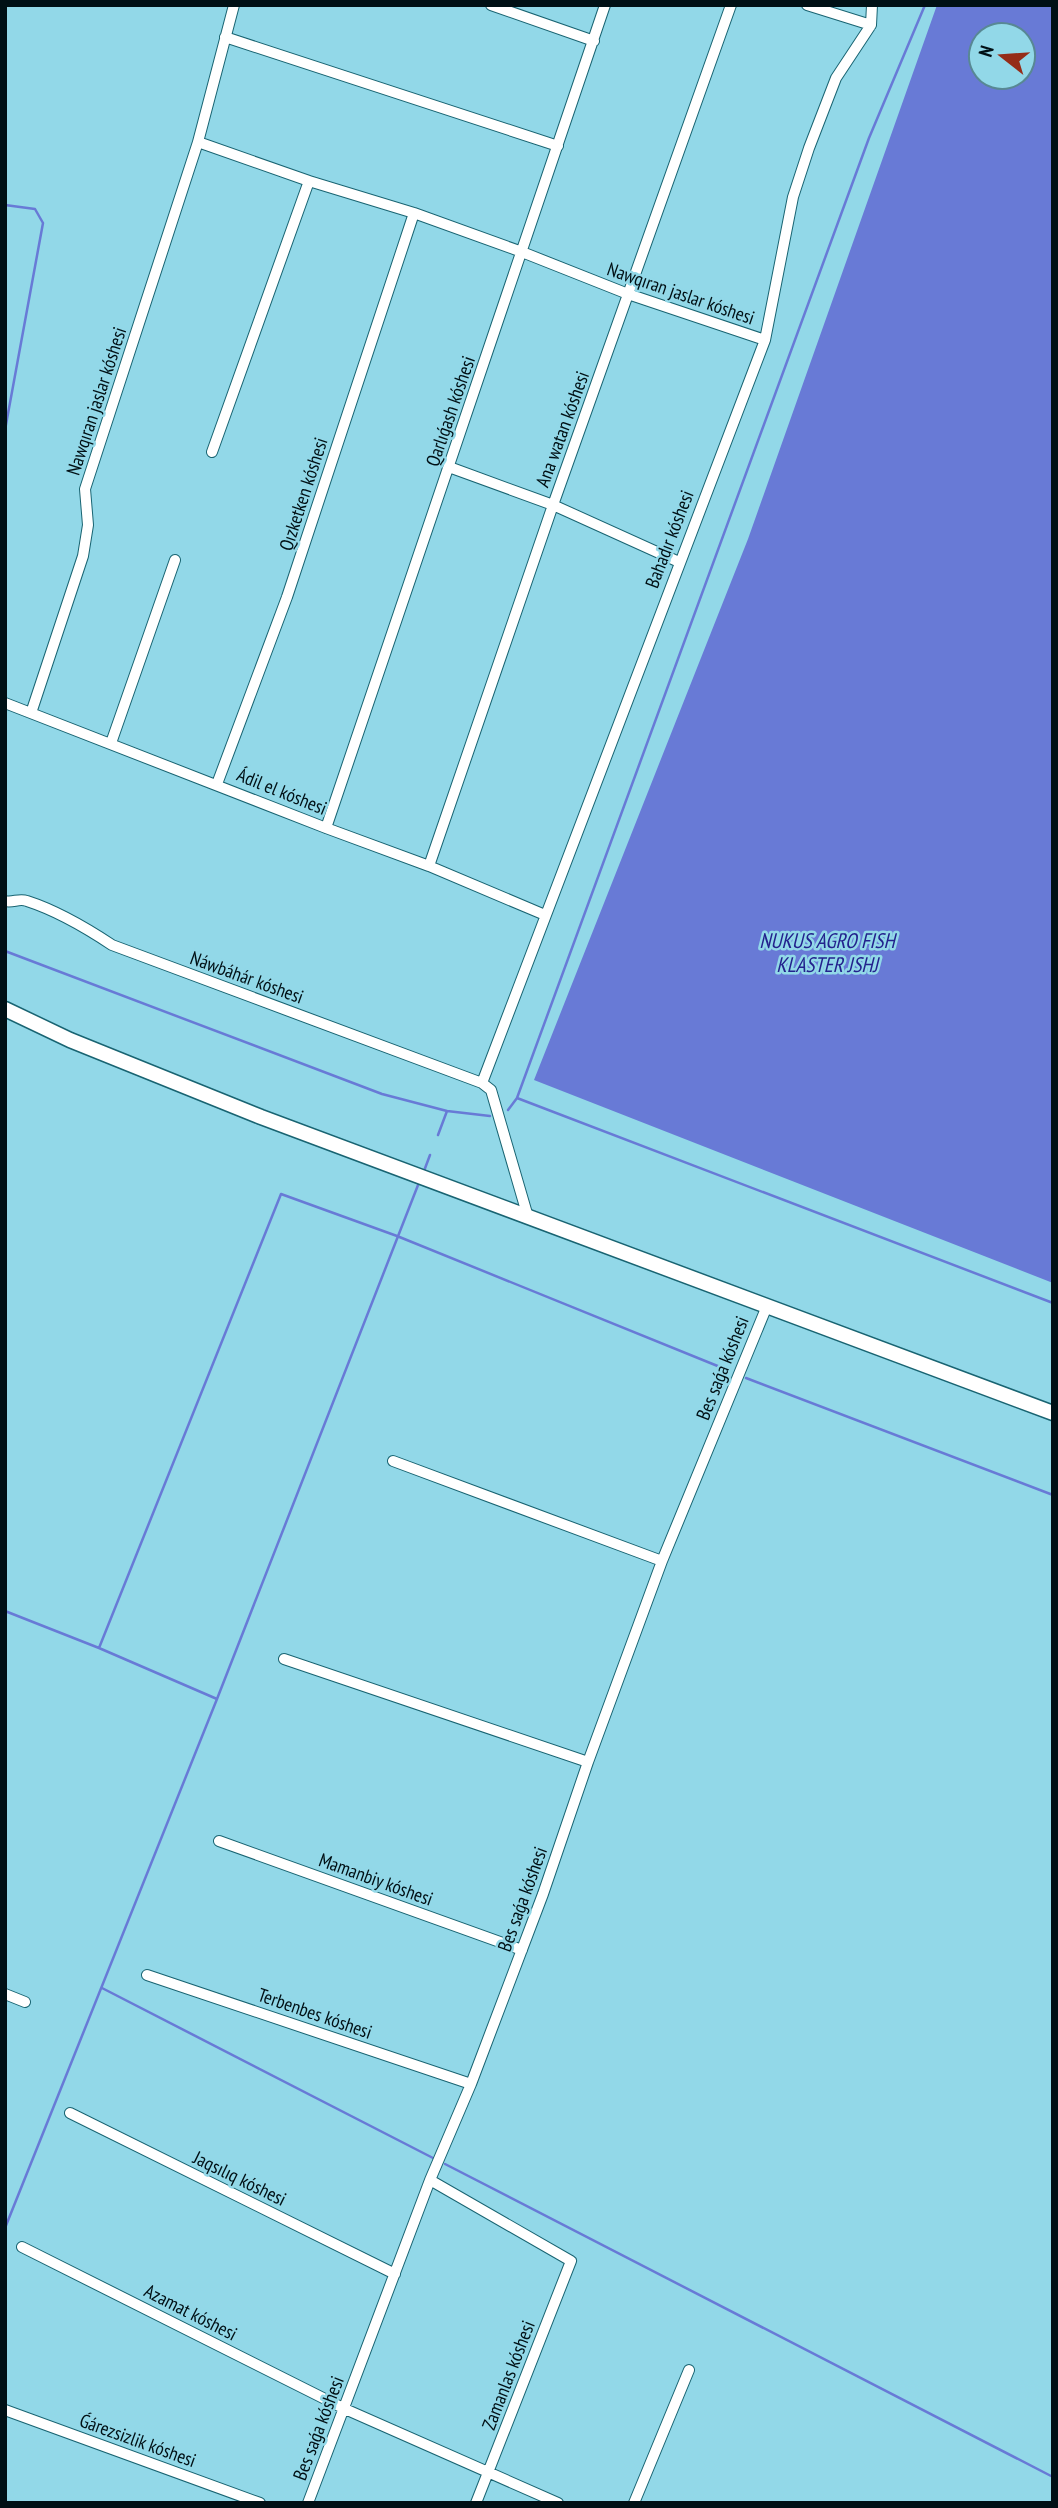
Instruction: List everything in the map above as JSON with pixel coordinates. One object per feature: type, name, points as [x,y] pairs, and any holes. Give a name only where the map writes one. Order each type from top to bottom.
[{"type":"main road","points":[[5,1009],[70,1040],[381,1163],[1053,1413]]},
{"type":"street","name":"Nawqıran jaslar kóshesi","points":[[31,713],[83,556],[88,525],[85,489],[198,142],[234,5]]},
{"type":"street","points":[[491,5],[594,41]]},
{"type":"street","name":"Qarlıǵash kóshesi","points":[[326,828],[605,5]]},
{"type":"street","name":"Ana watan kóshesi","points":[[429,866],[553,505],[731,5]]},
{"type":"street","points":[[807,5],[871,25],[872,5]]},
{"type":"street","name":"Bahadır kóshesi","points":[[482,1083],[765,340],[793,197],[809,148],[836,78],[871,25]]},
{"type":"street","points":[[225,37],[558,146]]},
{"type":"street","name":"Nawqıran jaslar kóshesi","points":[[198,142],[309,181],[414,213],[628,294],[765,340]]},
{"type":"street","points":[[212,452],[309,181]]},
{"type":"street","name":"Qızketken kóshesi","points":[[217,784],[287,597],[414,213]]},
{"type":"street","points":[[449,467],[553,505],[679,562]]},
{"type":"street","points":[[111,743],[175,560]]},
{"type":"street","name":"Ádil el kóshesi","points":[[5,703],[429,866],[545,915]]},
{"type":"street","name":"Náwbáhár kóshesi","points":[[5,901],[23,899],[81,924],[112,945],[482,1083]]},
{"type":"street","points":[[482,1083],[491,1090],[528,1217]]},
{"type":"street","name":"Bes saǵa kóshesi","points":[[308,2503],[430,2180],[471,2084],[522,1950],[662,1561],[767,1306]]},
{"type":"street","points":[[393,1461],[662,1561]]},
{"type":"street","points":[[284,1659],[588,1762]]},
{"type":"street","name":"Mamanbiy kóshesi","points":[[219,1841],[522,1950]]},
{"type":"street","name":"Terbenbes kóshesi","points":[[147,1975],[471,2084]]},
{"type":"street","points":[[5,1994],[25,2002]]},
{"type":"street","name":"Jaqsılıq kóshesi","points":[[70,2113],[395,2274]]},
{"type":"street","name":"Zamanlas kóshesi","points":[[430,2180],[571,2260],[476,2503]]},
{"type":"street","name":"Azamat kóshesi","points":[[22,2247],[345,2409],[558,2503]]},
{"type":"street","points":[[634,2503],[689,2370]]},
{"type":"street","name":"Ǵárezsizlik kóshesi","points":[[5,2410],[260,2503]]},
{"type":"water","name":"NUKUS AGRO FISH KLASTER JSHJ","points":[[937,5],[1053,5],[1053,1283],[534,1080],[748,539]]},
{"type":"waterway","points":[[508,1110],[517,1098],[869,138],[925,5]]},
{"type":"waterway","points":[[5,205],[35,209],[43,223],[5,430]]},
{"type":"waterway","points":[[5,951],[382,1094],[447,1111],[438,1135]]},
{"type":"waterway","points":[[517,1098],[1053,1303]]},
{"type":"waterway","points":[[447,1111],[490,1116]]},
{"type":"waterway","points":[[424,1171],[430,1155]]},
{"type":"waterway","points":[[5,2228],[217,1699],[420,1180]]},
{"type":"waterway","points":[[5,1611],[99,1648],[281,1194],[397,1236],[725,1369]]},
{"type":"waterway","points":[[746,1378],[1053,1495]]},
{"type":"waterway","points":[[99,1648],[217,1699]]},
{"type":"waterway","points":[[102,1988],[433,2158]]},
{"type":"waterway","points":[[445,2164],[1053,2477]]}]
